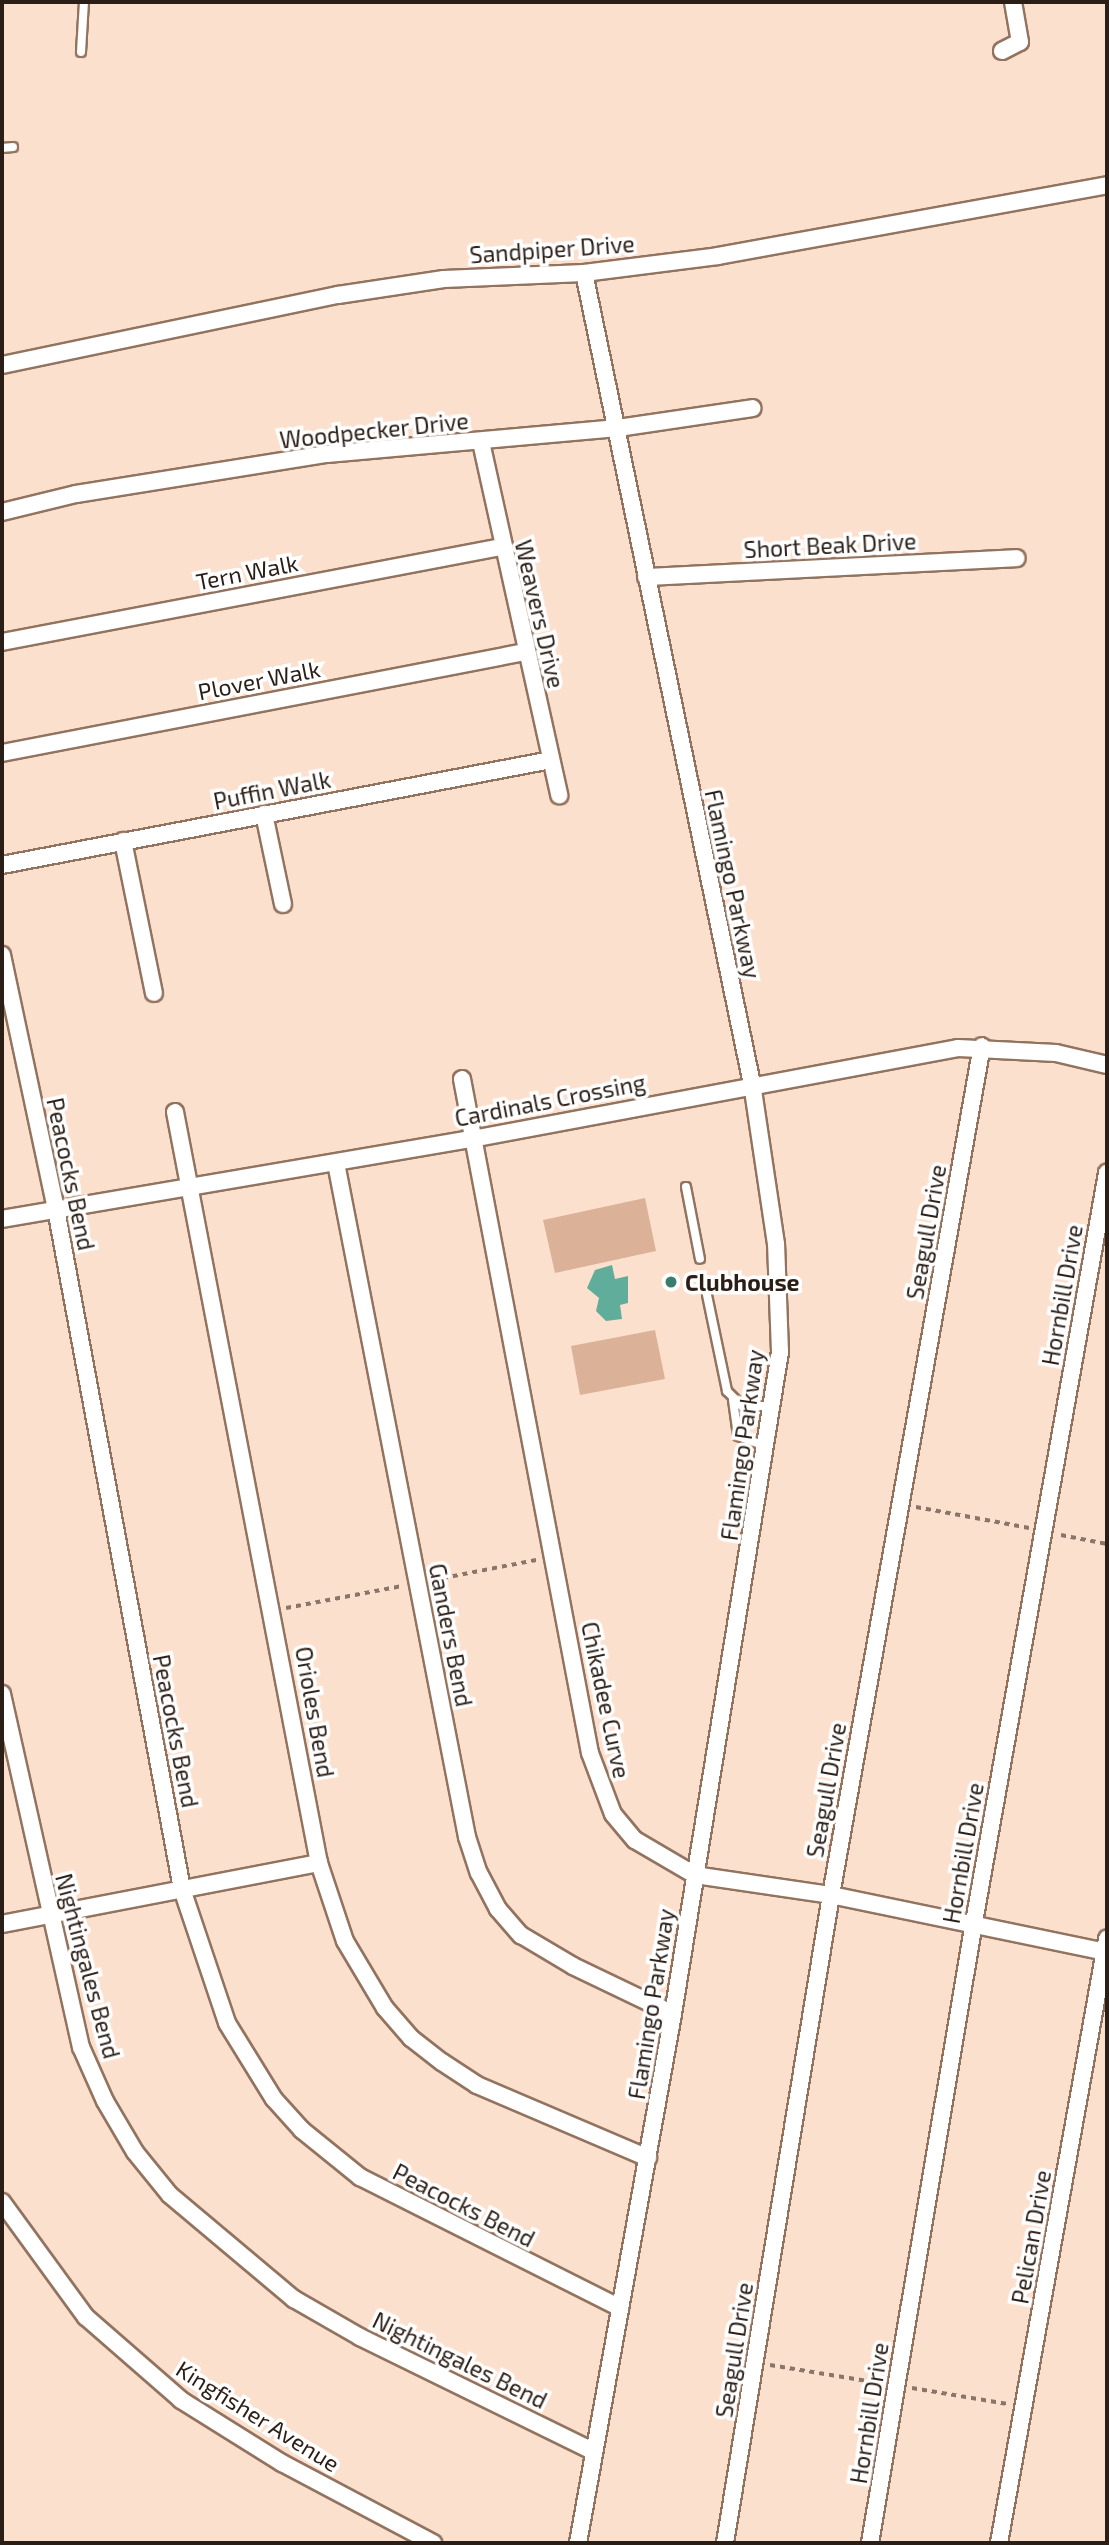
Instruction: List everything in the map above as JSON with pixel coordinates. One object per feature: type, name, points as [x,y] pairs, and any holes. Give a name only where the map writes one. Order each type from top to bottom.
[{"type":"street","points":[[1002,51],[1020,41],[1013,2]]},
{"type":"street","name":"Sandpiper Drive","points":[[2,365],[338,295],[444,279],[584,273],[718,256],[1107,185]]},
{"type":"street","name":"Flamingo Parkway","points":[[578,2543],[673,2014],[768,1446],[774,1406],[779,1281],[752,1084],[584,273]]},
{"type":"street","name":"Woodpecker Drive","points":[[2,512],[76,495],[245,466],[618,428],[752,408]]},
{"type":"street","name":"Weavers Drive","points":[[481,442],[501,547],[559,795]]},
{"type":"street","name":"Tern Walk","points":[[2,642],[501,547]]},
{"type":"street","name":"Short Beak Drive","points":[[646,577],[1017,558]]},
{"type":"street","name":"Plover Walk","points":[[2,753],[525,652]]},
{"type":"street","name":"Puffin Walk","points":[[2,864],[551,760]]},
{"type":"street","points":[[264,814],[283,904]]},
{"type":"street","points":[[123,841],[154,993]]},
{"type":"street","name":"Peacocks Bend","points":[[2,955],[55,1209],[182,1889],[227,2023],[247,2061],[302,2130],[388,2193],[620,2308]]},
{"type":"street","name":"Cardinals Crossing","points":[[2,1219],[472,1139],[752,1084],[982,1046],[1056,1053],[1107,1065]]},
{"type":"street","name":"Seagull Drive","points":[[725,2543],[831,1895],[982,1046]]},
{"type":"street","name":"Chikadee Curve","points":[[462,1079],[599,1786],[613,1814],[635,1840],[695,1875],[831,1895],[1106,1947]]},
{"type":"street","name":"Orioles Bend","points":[[175,1112],[319,1863],[351,1953],[385,2008],[411,2038],[477,2085],[648,2158]]},
{"type":"street","name":"Ganders Bend","points":[[336,1163],[467,1837],[480,1873],[498,1909],[521,1935],[564,1962],[673,2014]]},
{"type":"street","name":"Hornbill Drive","points":[[870,2543],[974,1922],[1107,1173]]},
{"type":"street","name":"Nightingales Bend","points":[[2,1694],[49,1915],[81,2047],[105,2101],[135,2152],[170,2195],[294,2299],[360,2337],[593,2451]]},
{"type":"street","points":[[2,1924],[319,1863]]},
{"type":"street","name":"Pelican Drive","points":[[999,2543],[1106,1947]]},
{"type":"street","name":"Kingfisher Avenue","points":[[2,2202],[86,2317],[181,2400],[282,2463],[433,2543]]},
{"type":"lane","points":[[81,52],[84,2]]},
{"type":"lane","points":[[2,148],[13,147]]},
{"type":"lane","points":[[686,1187],[700,1259]]},
{"type":"lane","points":[[707,1296],[722,1371],[733,1400],[738,1436],[768,1446]]},
{"type":"lane","points":[[733,1400],[742,1406],[774,1406]]},
{"type":"path","points":[[901,1504],[1107,1544]]},
{"type":"shaded area","points":[[645,1198],[656,1251],[555,1273],[543,1220]]},
{"type":"shaded area","points":[[655,1330],[665,1379],[580,1395],[571,1346]]},
{"type":"water","points":[[612,1265],[615,1279],[628,1276],[628,1303],[620,1305],[622,1319],[606,1321],[596,1311],[599,1298],[587,1288],[595,1270]]},
{"type":"place","name":"Clubhouse","points":[[671,1282]]}]
